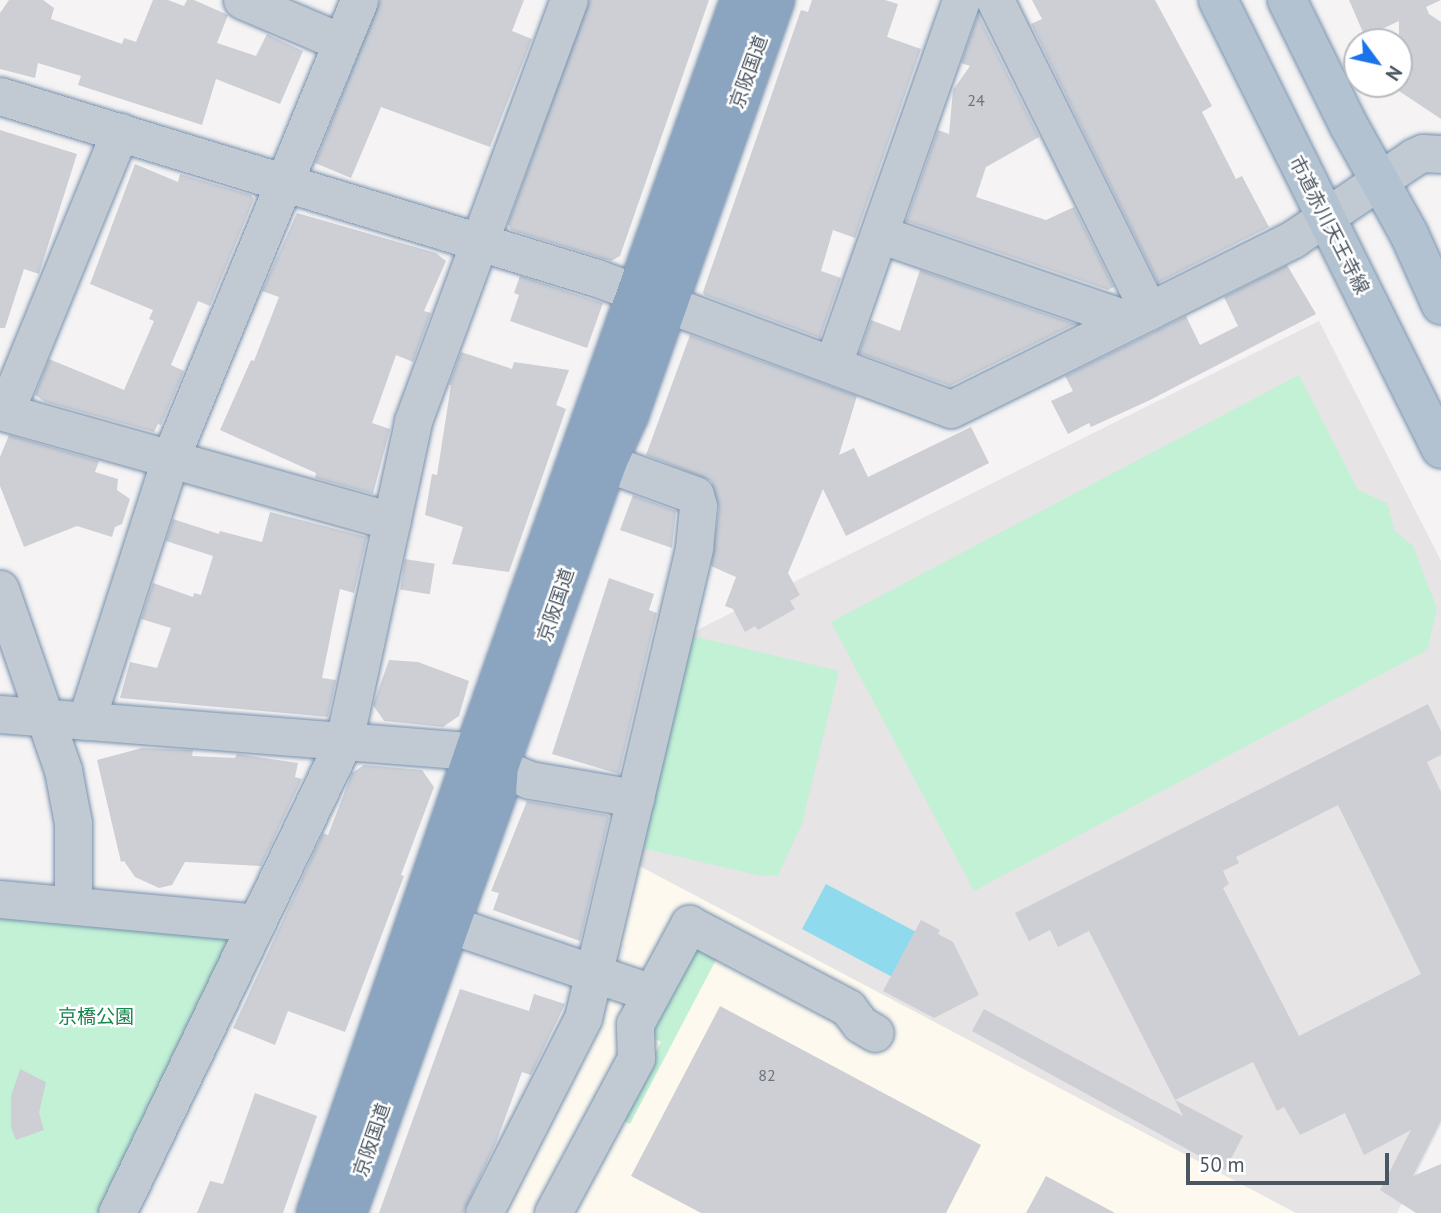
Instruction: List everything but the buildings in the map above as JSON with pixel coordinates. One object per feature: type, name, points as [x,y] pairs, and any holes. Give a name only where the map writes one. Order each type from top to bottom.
[{"type":"highway","name":"京阪国道","points":[[347,1213],[497,793],[487,759],[629,415],[653,298],[740,0]]},
{"type":"highway","name":"京阪国道","points":[[316,1213],[487,759],[653,298],[775,0]]},
{"type":"main road","name":"市道赤川天王寺線","points":[[1217,0],[1441,449]]},
{"type":"main road","points":[[1287,0],[1441,305]]},
{"type":"street","points":[[242,0],[341,42]]},
{"type":"street","points":[[86,721],[170,460],[359,0]]},
{"type":"street","points":[[117,1213],[344,741],[413,421],[569,0]]},
{"type":"street","points":[[833,364],[961,0]]},
{"type":"street","points":[[995,0],[1139,315]]},
{"type":"street","points":[[0,96],[283,181],[653,298],[951,409],[1293,239],[1423,153],[1441,155]]},
{"type":"street","points":[[120,132],[3,412],[392,521]]},
{"type":"street","points":[[879,234],[1139,315]]},
{"type":"street","points":[[484,1213],[583,1018],[694,547],[698,506],[691,492],[607,463]]},
{"type":"street","points":[[0,589],[48,718],[63,770],[73,823],[73,904]]},
{"type":"street","points":[[0,714],[344,741],[487,759],[530,780],[635,798]]},
{"type":"street","points":[[0,899],[257,923]]},
{"type":"street","points":[[448,924],[652,993]]},
{"type":"street","points":[[553,1213],[636,1058],[635,1024],[689,924],[848,1008],[860,1024],[875,1033]]},
{"type":"shaded area","points":[[1319,321],[1441,561],[1441,1125],[1397,1213],[1296,1213],[632,862],[685,636]]},
{"type":"shaded area","points":[[632,862],[1296,1213],[505,1213],[601,1024],[627,946],[620,943],[631,893]]},
{"type":"green space","points":[[1299,375],[1358,490],[1387,503],[1395,531],[1413,546],[1437,609],[1427,650],[974,891],[831,622]]},
{"type":"green space","points":[[697,637],[839,671],[802,824],[778,875],[761,876],[638,847],[689,642]]},
{"type":"green space","name":"京橋公園","points":[[0,912],[224,931],[231,943],[107,1213],[0,1213]]},
{"type":"green space","points":[[696,945],[718,956],[630,1124],[620,1119],[661,1042],[648,1034]]},
{"type":"water","points":[[826,884],[915,931],[891,976],[802,929]]}]
